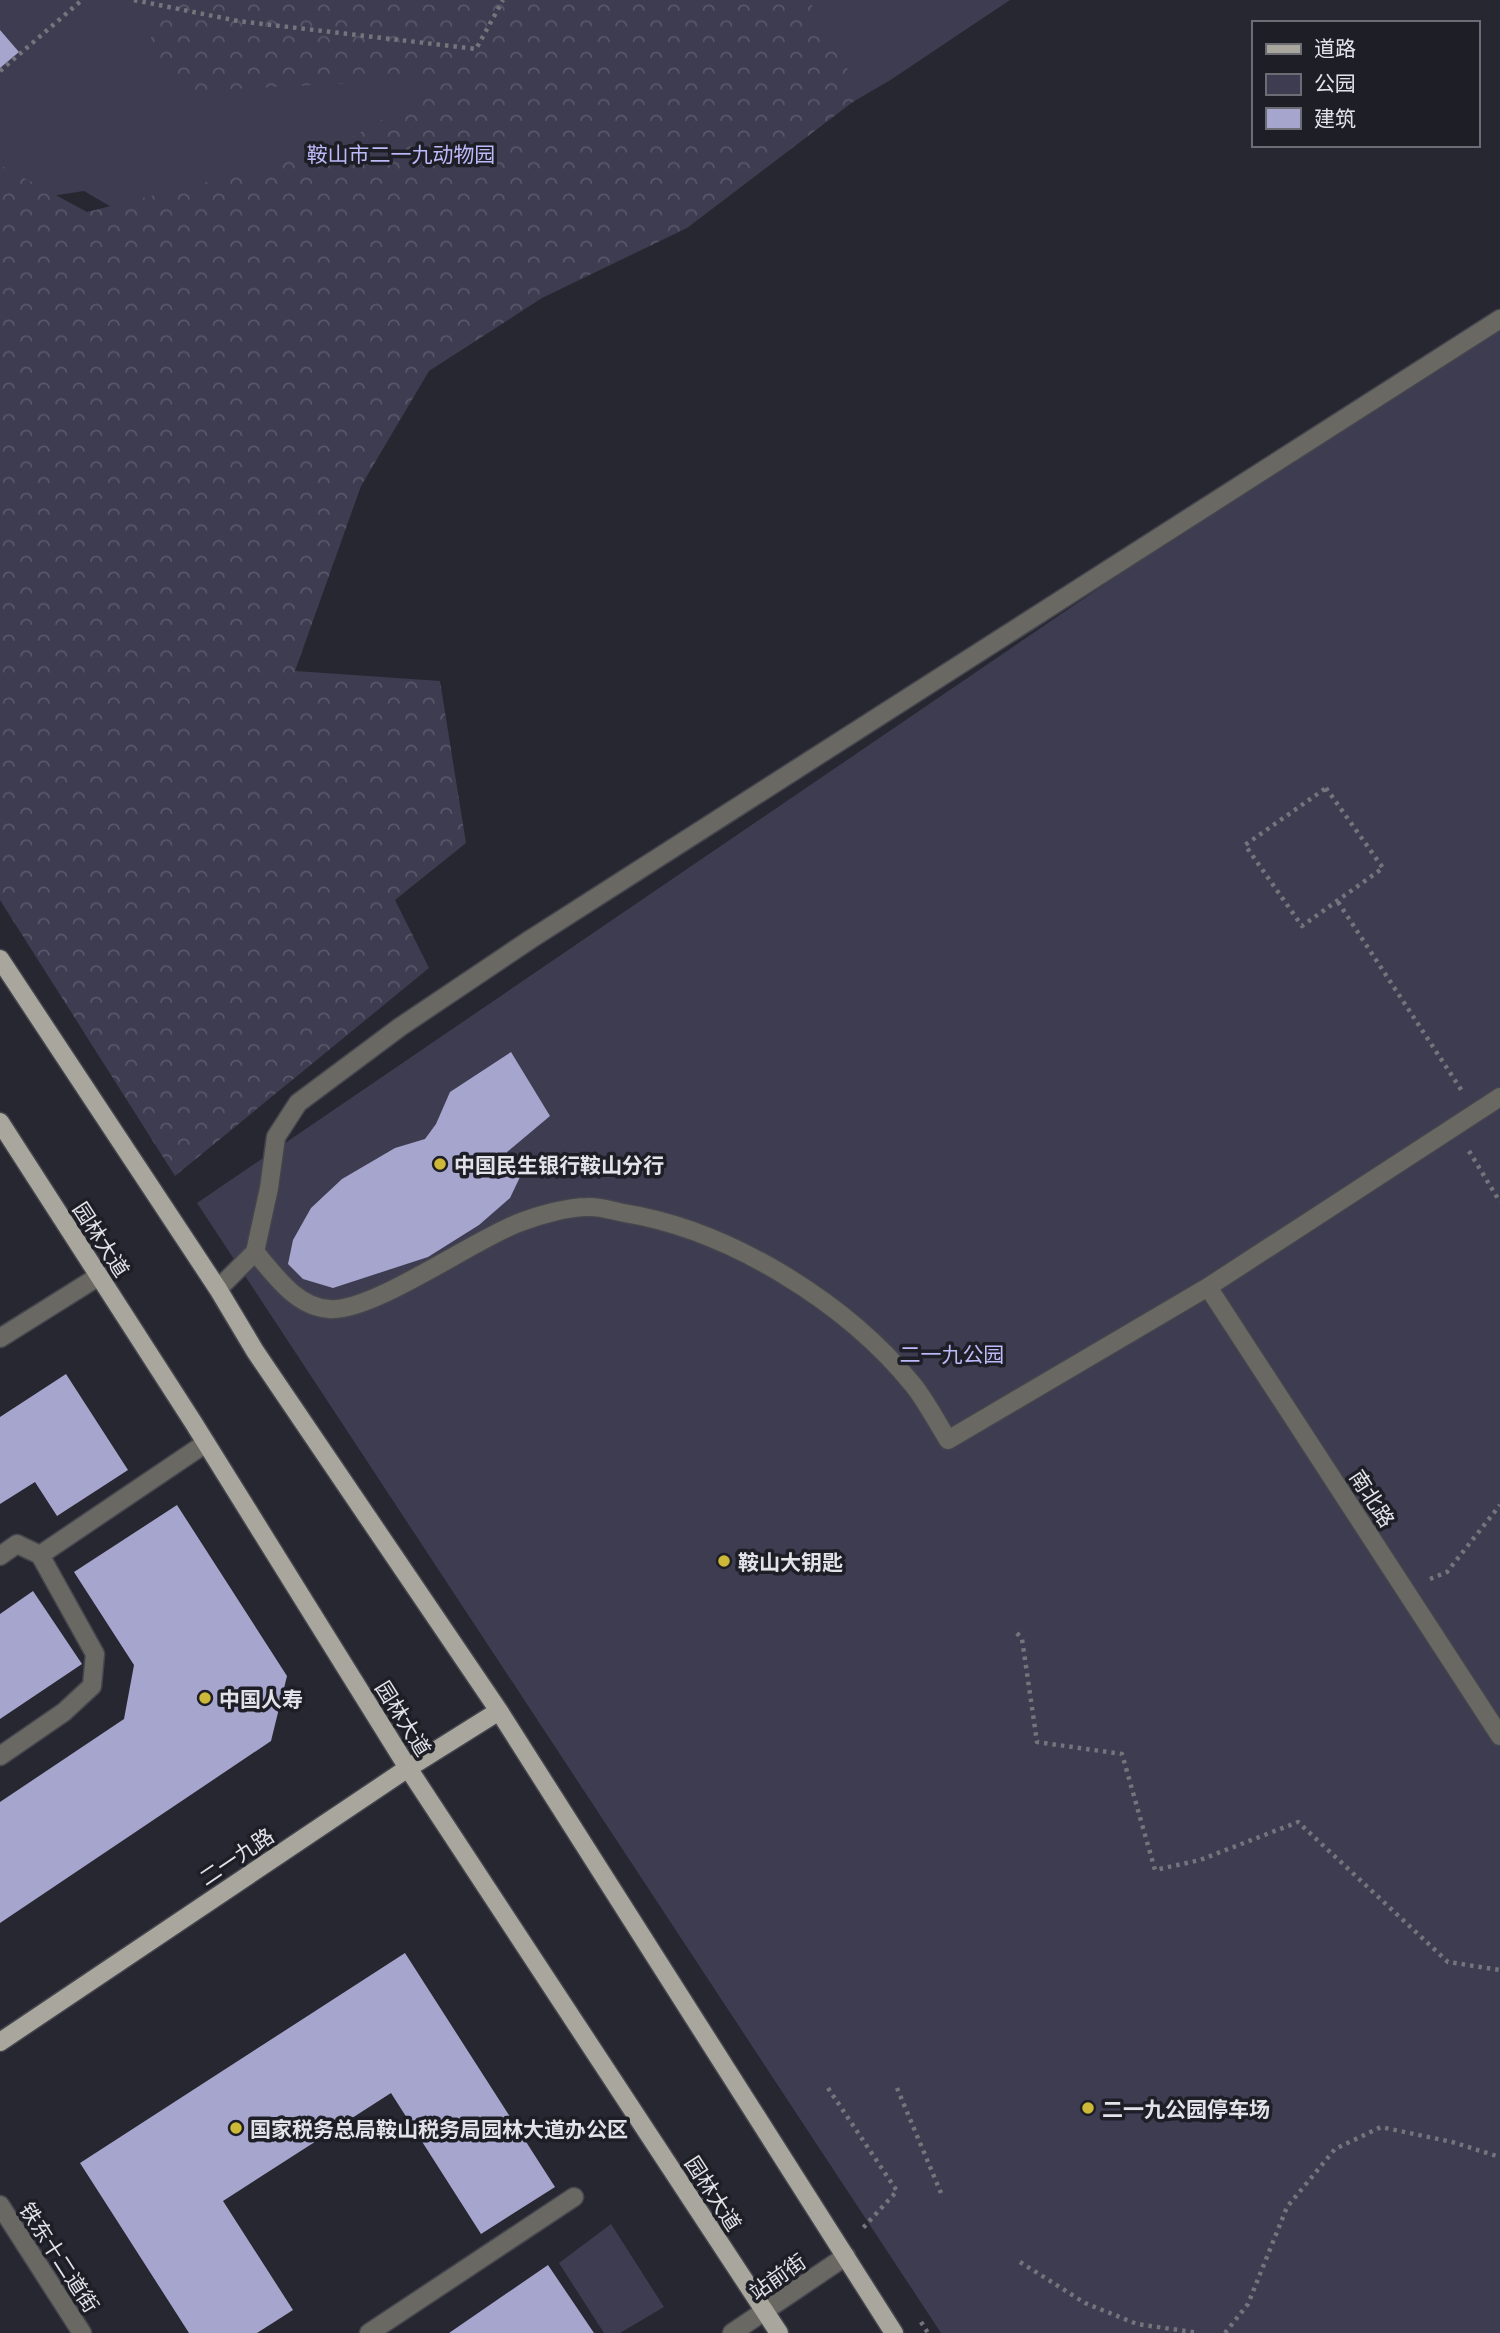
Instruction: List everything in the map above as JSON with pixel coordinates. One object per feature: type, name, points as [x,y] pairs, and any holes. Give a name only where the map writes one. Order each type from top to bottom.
[{"type":"main road","points":[[0,959],[218,1289],[255,1351],[499,1710],[894,2333]]},
{"type":"main road","name":"园林大道","points":[[0,1122],[206,1443],[408,1768],[779,2333]]},
{"type":"main road","name":"二一九路","points":[[0,2042],[408,1768],[499,1710]]},
{"type":"street","points":[[218,1289],[256,1252],[276,1137],[298,1103],[400,1027],[531,939],[1500,319]]},
{"type":"street","points":[[256,1252],[293,1296],[328,1310],[361,1302],[392,1289],[521,1222],[587,1206],[663,1219],[758,1260],[808,1291],[858,1330],[914,1387],[948,1440],[1208,1287],[1500,1097]]},
{"type":"street","points":[[0,1338],[99,1276]]},
{"type":"street","name":"南北路","points":[[1208,1287],[1500,1736]]},
{"type":"street","points":[[40,1555],[206,1443]]},
{"type":"street","points":[[0,1556],[17,1544],[40,1555],[94,1654],[92,1686],[64,1712],[0,1756]]},
{"type":"street","points":[[369,2333],[574,2197]]},
{"type":"street","name":"铁东十二道街","points":[[0,2205],[82,2333]]},
{"type":"street","name":"站前街","points":[[732,2333],[846,2256]]},
{"type":"path","points":[[0,71],[82,0]]},
{"type":"path","points":[[134,0],[238,21],[476,49],[493,23],[503,0]]},
{"type":"path","points":[[1326,788],[1383,869],[1338,902],[1302,926],[1245,845],[1326,788]]},
{"type":"path","points":[[1338,902],[1476,1112]]},
{"type":"path","points":[[1454,1127],[1500,1202]]},
{"type":"path","points":[[1406,1590],[1447,1572],[1500,1504]]},
{"type":"path","points":[[1017,1633],[1022,1639],[1037,1742],[1122,1754],[1155,1870],[1200,1860],[1298,1822],[1448,1962],[1500,1970]]},
{"type":"path","points":[[828,2088],[897,2191],[862,2227],[866,2234]]},
{"type":"path","points":[[897,2088],[941,2193]]},
{"type":"path","points":[[1225,2333],[1248,2304],[1287,2207],[1335,2149],[1381,2127],[1452,2142],[1500,2157]]},
{"type":"path","points":[[1020,2262],[1085,2304],[1137,2324],[1199,2333]]},
{"type":"path","points":[[914,2310],[928,2333]]},
{"type":"green space","name":"鞍山市二一九动物园","points":[[0,0],[1010,0],[889,81],[697,192],[193,255],[84,191],[0,204]]},
{"type":"green space","points":[[168,0],[405,0],[455,9],[459,0],[809,0],[862,95],[687,228],[542,298],[429,371],[361,486],[295,671],[440,681],[466,843],[395,900],[429,968],[175,1176],[0,900],[0,165],[87,212],[329,151],[452,78],[192,91],[143,55]]},
{"type":"green space","name":"二一九公园","points":[[1500,315],[1500,2333],[941,2333],[197,1203]]},
{"type":"green space","points":[[611,2224],[664,2307],[620,2333],[604,2333],[559,2263]]},
{"type":"building","points":[[0,30],[19,52],[0,68]]},
{"type":"building","name":"中国民生银行鞍山分行","points":[[511,1052],[550,1116],[507,1152],[520,1177],[510,1198],[479,1225],[428,1257],[333,1288],[303,1279],[288,1264],[293,1240],[311,1208],[342,1179],[395,1148],[425,1139],[436,1124],[450,1092]]},
{"type":"building","points":[[66,1374],[128,1470],[57,1516],[35,1482],[0,1504],[0,1417]]},
{"type":"building","name":"中国人寿","points":[[177,1505],[287,1676],[271,1741],[0,1923],[0,1802],[124,1719],[134,1665],[74,1572]]},
{"type":"building","points":[[33,1591],[82,1664],[0,1719],[0,1614]]},
{"type":"building","name":"国家税务总局鞍山税务局园林大道办公区","points":[[405,1953],[555,2187],[481,2234],[391,2093],[223,2201],[293,2310],[257,2333],[189,2333],[80,2163]]},
{"type":"building","points":[[548,2265],[594,2333],[449,2333]]},
{"type":"place","name":"中国民生银行鞍山分行","points":[[440,1164]]},
{"type":"place","name":"鞍山大钥匙","points":[[724,1561]]},
{"type":"place","name":"中国人寿","points":[[205,1698]]},
{"type":"place","name":"二一九公园停车场","points":[[1088,2108]]},
{"type":"place","name":"国家税务总局鞍山税务局园林大道办公区","points":[[236,2128]]}]
